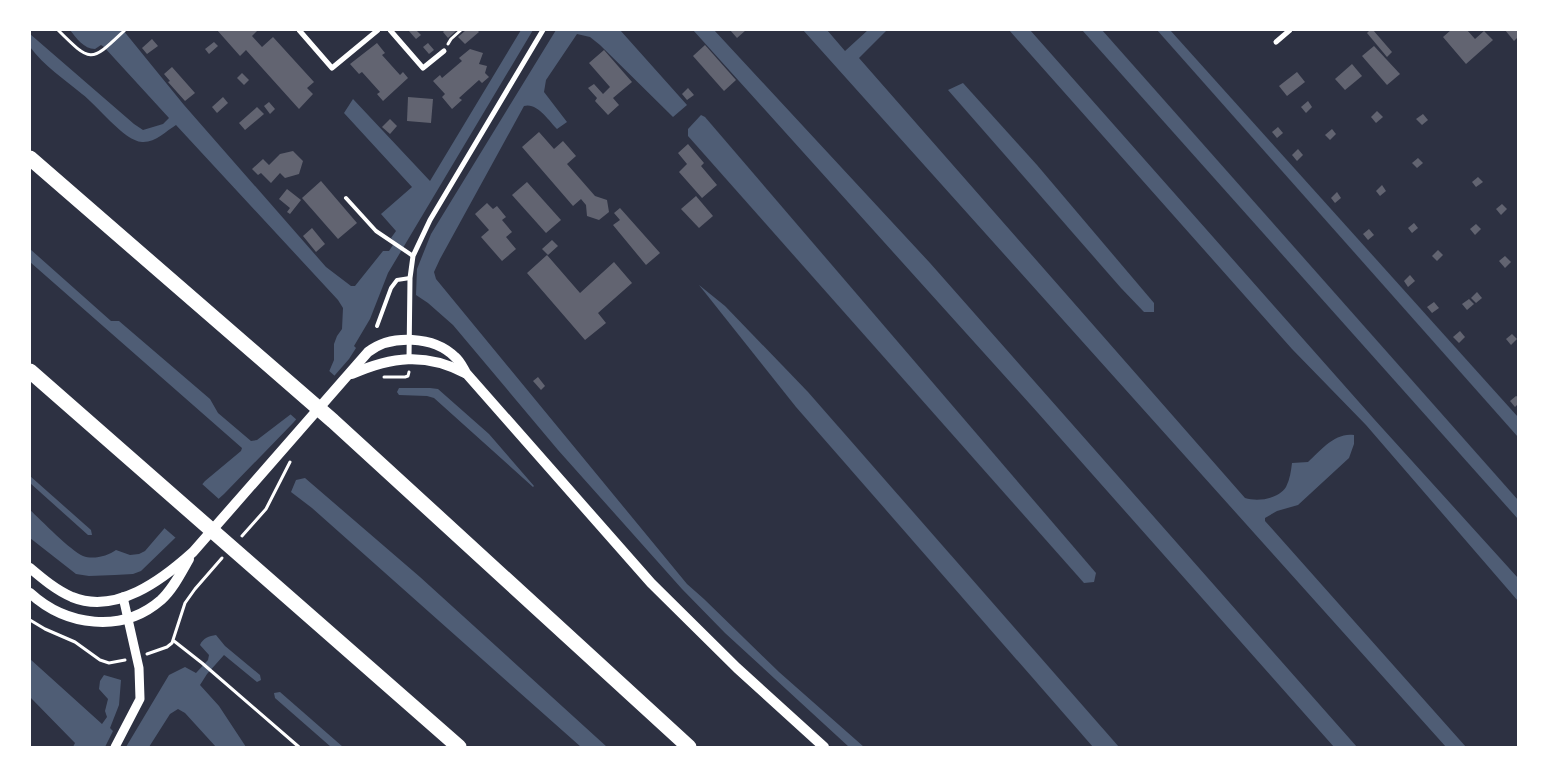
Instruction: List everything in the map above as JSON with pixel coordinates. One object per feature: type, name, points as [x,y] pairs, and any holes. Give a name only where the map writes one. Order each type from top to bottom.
[{"type":"highway","points":[[30,158],[333,421],[690,747]]},
{"type":"highway","points":[[30,371],[459,747]]},
{"type":"main road","points":[[30,568],[58,590],[78,599],[103,602],[124,598],[159,579],[193,552],[372,349],[392,341],[410,340],[425,342],[455,356],[466,373],[651,582],[737,668],[824,747]]},
{"type":"main road","points":[[349,375],[381,362],[409,359],[448,365],[466,373]]},
{"type":"main road","points":[[30,593],[51,610],[72,618],[104,622],[128,618],[149,609],[165,596],[193,552]]},
{"type":"street","points":[[299,30],[332,68],[378,30]]},
{"type":"street","points":[[390,30],[423,68],[444,51]]},
{"type":"street","points":[[409,359],[410,255],[543,30]]},
{"type":"street","points":[[1276,42],[1290,30]]},
{"type":"street","points":[[115,747],[140,699],[138,657],[124,598]]},
{"type":"lane","points":[[346,198],[376,231],[410,255]]},
{"type":"lane","points":[[376,326],[397,280],[410,278]]},
{"type":"path","points":[[58,30],[77,49],[84,53],[96,54],[103,50],[124,30]]},
{"type":"path","points":[[444,51],[451,39],[461,30]]},
{"type":"path","points":[[380,377],[407,377],[409,359]]},
{"type":"path","points":[[236,542],[266,508],[293,457]]},
{"type":"path","points":[[30,620],[45,629],[76,642],[102,661],[116,662],[138,657],[167,647],[174,640],[185,603],[224,556]]},
{"type":"path","points":[[174,640],[300,747]]},
{"type":"water","points":[[70,30],[123,30],[184,105],[326,267],[351,286],[355,286],[383,251],[389,251],[395,242],[391,238],[396,231],[381,214],[412,187],[344,113],[353,99],[430,181],[521,30],[533,30],[388,273],[370,319],[354,346],[356,348],[349,359],[293,423],[224,494],[141,571],[133,574],[89,576],[76,574],[30,538],[30,510],[64,542],[83,556],[91,558],[100,557],[116,550],[130,555],[139,554],[145,551],[205,481],[241,451],[242,448],[30,262],[30,249],[111,321],[119,321],[210,399],[218,413],[251,441],[257,440],[295,411],[328,374],[334,360],[334,344],[342,329],[343,308],[338,300],[176,125],[147,142],[135,140],[127,136],[88,99],[48,66],[30,47],[30,34],[143,130],[163,124],[169,118],[104,47],[101,45],[91,49],[87,47]]},
{"type":"water","points":[[556,30],[620,30],[687,105],[673,117],[600,45],[590,37],[577,34],[546,80],[544,92],[567,122],[557,129],[538,109],[524,106],[440,259],[434,272],[436,279],[687,584],[779,672],[864,747],[849,747],[725,633],[682,589],[558,450],[453,325],[416,295],[417,269],[431,234]]},
{"type":"water","points":[[693,30],[714,30],[930,263],[1357,747],[1334,747],[1038,413]]},
{"type":"water","points":[[803,30],[827,30],[845,51],[868,30],[887,30],[859,58],[1245,498],[1256,500],[1273,497],[1286,487],[1292,463],[1308,462],[1334,439],[1340,436],[1354,435],[1354,444],[1349,458],[1298,505],[1277,511],[1265,518],[1265,521],[1466,747],[1446,747]]},
{"type":"water","points":[[1009,30],[1030,30],[1374,419],[1518,578],[1518,601],[1366,425],[1292,349]]},
{"type":"water","points":[[1082,30],[1102,30],[1518,500],[1518,519]]},
{"type":"water","points":[[1157,30],[1170,30],[1518,417],[1518,437]]},
{"type":"water","points":[[963,83],[1037,165],[1154,303],[1154,312],[1144,312],[1121,288],[948,90]]},
{"type":"water","points":[[701,115],[705,117],[1096,573],[1094,582],[1084,583],[688,136],[688,129]]},
{"type":"water","points":[[699,285],[725,306],[808,392],[1119,747],[1093,747],[796,407]]},
{"type":"water","points":[[399,388],[438,389],[489,434],[534,486],[434,398],[399,395],[397,392]]},
{"type":"water","points":[[30,476],[91,530],[92,535],[88,535],[30,483]]},
{"type":"water","points":[[305,478],[420,577],[607,747],[581,747],[312,508],[291,492],[296,480]]},
{"type":"water","points":[[216,635],[225,646],[260,675],[261,680],[257,682],[224,655],[200,685],[219,706],[246,747],[216,747],[185,713],[178,709],[170,714],[149,747],[126,747],[169,675],[185,667],[196,673],[208,660],[209,655],[200,645],[201,643],[206,638]]},
{"type":"water","points":[[30,659],[102,724],[107,717],[105,711],[108,699],[99,689],[100,681],[104,675],[121,680],[119,705],[110,728],[113,731],[105,747],[73,747],[75,743],[30,697]]},
{"type":"water","points":[[280,692],[343,747],[331,747],[275,698],[274,693]]},
{"type":"pier","points":[[327,369],[337,378],[298,421],[289,413]]},
{"type":"pier","points":[[201,483],[220,500],[177,539],[162,526]]},
{"type":"building","points":[[217,30],[258,30],[252,36],[262,47],[273,37],[314,82],[307,88],[313,94],[299,109],[246,50],[240,56]]},
{"type":"building","points":[[408,30],[416,30],[421,35],[416,39]]},
{"type":"building","points":[[445,30],[457,30],[448,38],[443,32]]},
{"type":"building","points":[[466,30],[477,30],[479,32],[465,44],[458,37]]},
{"type":"building","points":[[730,30],[746,30],[737,38]]},
{"type":"building","points":[[1373,30],[1392,52],[1387,57],[1367,33]]},
{"type":"building","points":[[1451,30],[1467,30],[1475,39],[1484,31],[1493,40],[1466,64],[1443,37]]},
{"type":"building","points":[[1505,30],[1518,30],[1518,37],[1514,41]]},
{"type":"building","points":[[152,39],[158,46],[147,54],[142,48]]},
{"type":"building","points":[[214,42],[218,46],[209,54],[205,49]]},
{"type":"building","points":[[377,43],[385,53],[382,55],[400,75],[403,72],[408,78],[383,101],[377,94],[380,92],[362,72],[359,74],[350,64]]},
{"type":"building","points":[[428,43],[434,50],[429,54],[423,47]]},
{"type":"building","points":[[705,45],[736,80],[724,91],[693,56]]},
{"type":"building","points":[[1374,46],[1400,74],[1387,85],[1362,56]]},
{"type":"building","points":[[470,49],[483,53],[479,64],[487,66],[485,73],[489,77],[482,83],[479,80],[459,98],[462,100],[452,109],[442,97],[445,94],[433,81],[440,75],[442,78],[462,61],[459,58]]},
{"type":"building","points":[[604,50],[632,82],[613,98],[619,105],[608,115],[595,101],[597,98],[588,88],[594,84],[603,94],[610,87],[589,63]]},
{"type":"building","points":[[1352,64],[1362,76],[1345,90],[1335,79]]},
{"type":"building","points":[[172,67],[195,93],[185,101],[168,82],[170,81],[164,74]]},
{"type":"building","points":[[1297,72],[1305,82],[1287,96],[1279,86]]},
{"type":"building","points":[[242,73],[249,80],[244,85],[237,78]]},
{"type":"building","points":[[688,88],[694,95],[687,100],[682,94]]},
{"type":"building","points":[[223,97],[228,103],[217,113],[212,107]]},
{"type":"building","points":[[408,97],[433,99],[431,123],[407,121]]},
{"type":"building","points":[[1308,101],[1312,107],[1306,113],[1301,107]]},
{"type":"building","points":[[269,102],[275,109],[270,114],[264,106]]},
{"type":"building","points":[[257,107],[264,114],[245,130],[239,123]]},
{"type":"building","points":[[1377,111],[1383,117],[1376,123],[1371,117]]},
{"type":"building","points":[[1423,114],[1428,120],[1422,125],[1416,119]]},
{"type":"building","points":[[390,119],[397,126],[390,134],[382,127]]},
{"type":"building","points":[[1278,127],[1283,133],[1277,138],[1272,132]]},
{"type":"building","points":[[1332,129],[1336,134],[1330,140],[1325,135]]},
{"type":"building","points":[[539,132],[554,149],[563,141],[576,156],[567,164],[595,196],[607,200],[609,212],[599,220],[587,216],[586,205],[581,199],[573,206],[522,147]]},
{"type":"building","points":[[688,144],[704,163],[701,166],[717,185],[702,198],[679,172],[687,164],[678,153]]},
{"type":"building","points":[[1298,149],[1303,155],[1297,161],[1292,155]]},
{"type":"building","points":[[293,151],[303,161],[299,174],[285,178],[280,173],[271,183],[261,173],[258,175],[252,169],[263,159],[269,165],[280,154]]},
{"type":"building","points":[[1418,158],[1423,163],[1417,168],[1412,163]]},
{"type":"building","points":[[1478,177],[1483,182],[1476,187],[1472,182]]},
{"type":"building","points":[[321,181],[357,223],[338,239],[302,198]]},
{"type":"building","points":[[527,182],[561,220],[546,233],[512,195]]},
{"type":"building","points":[[1382,185],[1386,191],[1380,196],[1376,191]]},
{"type":"building","points":[[287,189],[301,200],[290,214],[287,212],[290,208],[279,199]]},
{"type":"building","points":[[1337,192],[1341,198],[1335,203],[1331,198]]},
{"type":"building","points":[[696,196],[713,216],[699,228],[681,209]]},
{"type":"building","points":[[487,203],[493,209],[497,206],[506,217],[502,220],[512,232],[506,237],[516,249],[502,261],[481,237],[489,230],[475,214]]},
{"type":"building","points":[[1502,204],[1507,209],[1501,215],[1496,209]]},
{"type":"building","points":[[620,208],[660,253],[646,265],[613,225],[620,220],[614,213]]},
{"type":"building","points":[[1414,223],[1418,228],[1412,233],[1408,228]]},
{"type":"building","points":[[1476,224],[1481,229],[1475,235],[1470,229]]},
{"type":"building","points":[[312,228],[325,244],[316,252],[303,236]]},
{"type":"building","points":[[1369,229],[1374,235],[1368,240],[1363,234]]},
{"type":"building","points":[[552,240],[558,246],[548,255],[542,249]]},
{"type":"building","points":[[1438,250],[1443,255],[1437,261],[1432,256]]},
{"type":"building","points":[[547,255],[580,293],[614,262],[632,283],[598,313],[606,323],[585,340],[527,273]]},
{"type":"building","points":[[1505,256],[1511,262],[1505,268],[1499,261]]},
{"type":"building","points":[[1410,275],[1415,281],[1408,287],[1404,281]]},
{"type":"building","points":[[1477,292],[1482,298],[1476,303],[1471,298]]},
{"type":"building","points":[[1469,299],[1474,304],[1467,310],[1462,304]]},
{"type":"building","points":[[1434,302],[1439,308],[1432,313],[1427,307]]},
{"type":"building","points":[[1460,331],[1465,337],[1459,343],[1453,337]]},
{"type":"building","points":[[1512,334],[1517,339],[1511,345],[1506,339]]},
{"type":"building","points":[[538,377],[545,386],[541,390],[533,381]]},
{"type":"building","points":[[1516,396],[1518,397],[1518,404],[1515,407],[1510,401]]}]
